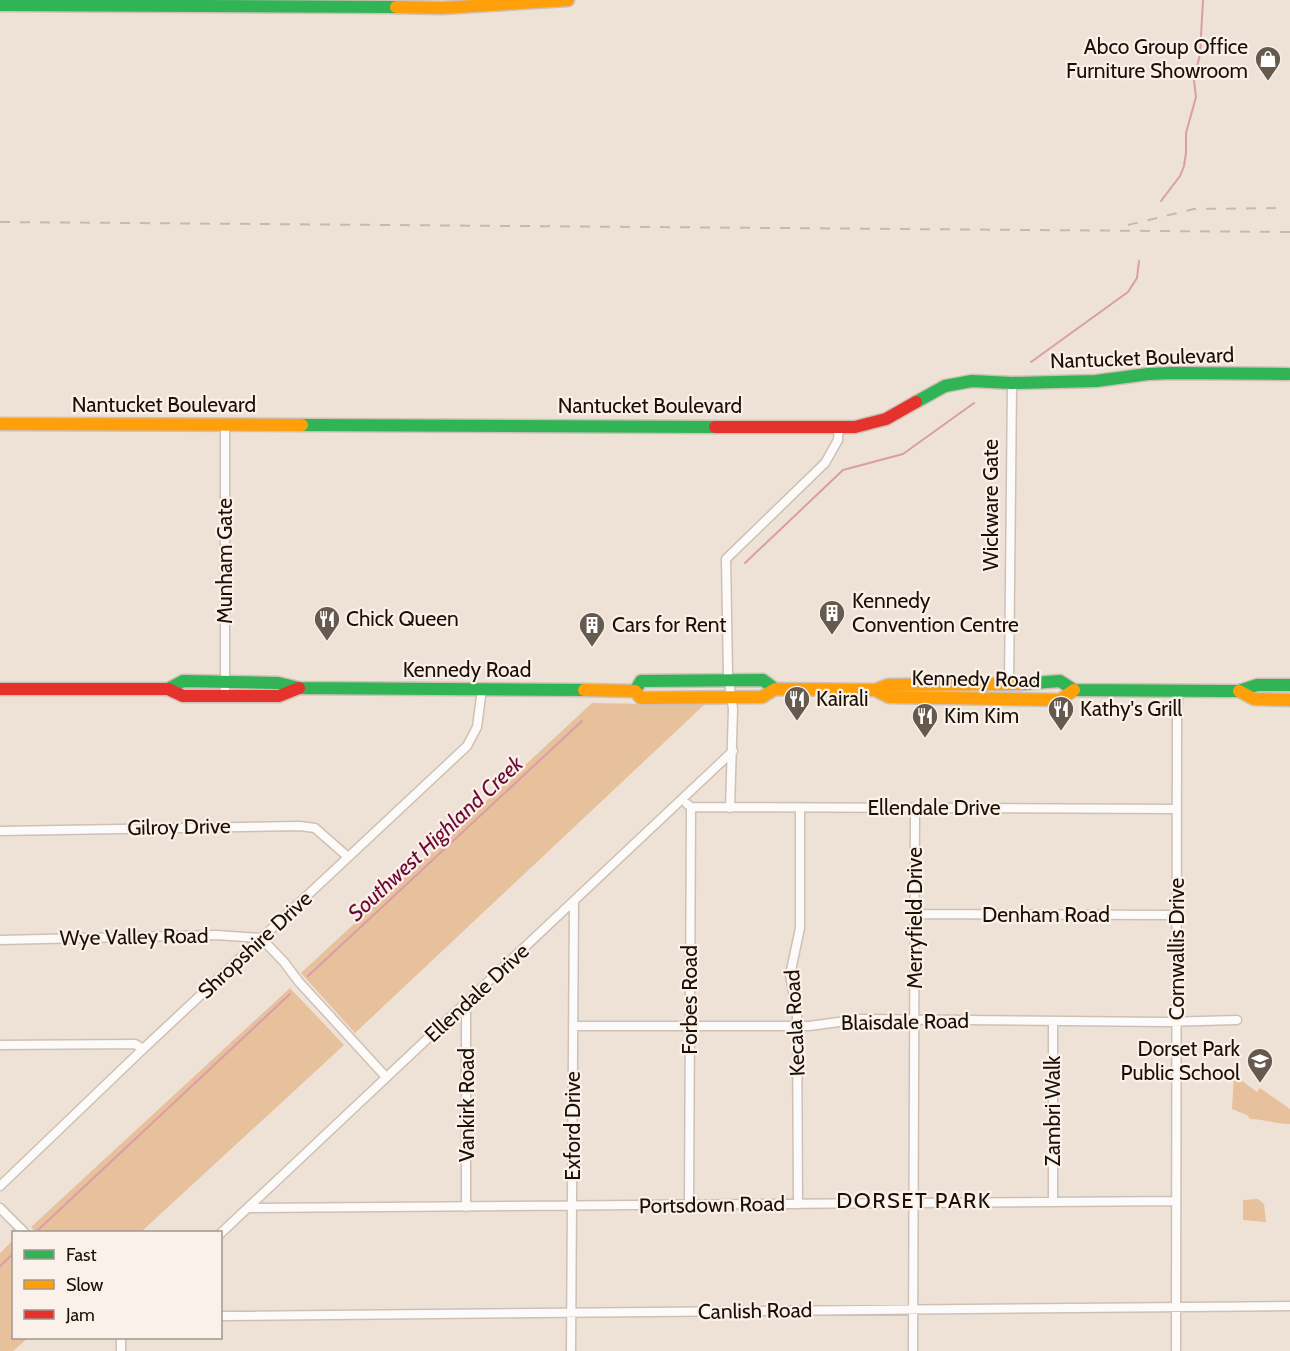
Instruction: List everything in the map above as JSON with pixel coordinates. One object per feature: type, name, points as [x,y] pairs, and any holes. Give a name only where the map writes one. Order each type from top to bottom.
[{"type":"street","points":[[0,5],[442,8],[568,0]]},
{"type":"street","name":"Nantucket Boulevard","points":[[0,424],[855,427],[878,422],[945,386],[961,382],[1096,381],[1167,373],[1288,374]]},
{"type":"street","name":"Wickware Gate","points":[[1009,700],[1012,383]]},
{"type":"street","name":"Munham Gate","points":[[225,425],[225,696]]},
{"type":"street","points":[[730,808],[733,751],[726,559],[825,463],[838,440],[839,427]]},
{"type":"street","name":"Kennedy Road","points":[[635,691],[641,681],[763,680],[775,689]]},
{"type":"street","name":"Kennedy Road","points":[[168,689],[183,681],[278,683],[299,688],[635,691],[641,698],[732,698],[762,697],[775,689],[875,690],[888,685],[1009,684],[1060,681],[1074,690],[1239,691],[1257,685],[1290,685]]},
{"type":"street","name":"Kennedy Road","points":[[0,689],[168,689],[183,696],[279,696],[299,688]]},
{"type":"street","name":"Shropshire Drive","points":[[0,1186],[348,856],[468,746],[477,727],[482,689]]},
{"type":"street","name":"Kennedy Road","points":[[875,690],[889,697],[1009,700],[1060,700],[1074,690]]},
{"type":"street","name":"Cornwallis Drive","points":[[1176,1351],[1177,712],[1179,690]]},
{"type":"street","name":"Kennedy Road","points":[[1239,691],[1254,699],[1290,700]]},
{"type":"street","name":"Ellendale Drive","points":[[222,1232],[733,751]]},
{"type":"street","points":[[682,800],[691,807]]},
{"type":"street","name":"Ellendale Drive","points":[[691,807],[1177,809]]},
{"type":"street","name":"Forbes Road","points":[[690,1205],[691,807]]},
{"type":"street","name":"Kecala Road","points":[[798,1204],[798,1026],[790,975],[800,928],[800,808]]},
{"type":"street","name":"Merryfield Drive","points":[[913,1351],[915,808]]},
{"type":"street","name":"Gilroy Drive","points":[[0,831],[300,826],[315,828],[348,856]]},
{"type":"street","name":"Exford Drive","points":[[571,1351],[574,901]]},
{"type":"street","name":"Denham Road","points":[[915,914],[1177,915]]},
{"type":"street","name":"Wye Valley Road","points":[[0,940],[216,935],[261,938]]},
{"type":"street","points":[[261,938],[386,1077]]},
{"type":"street","name":"Vankirk Road","points":[[466,1002],[466,1207]]},
{"type":"street","name":"Blaisdale Road","points":[[574,1026],[798,1026],[854,1020],[1176,1022],[1237,1020]]},
{"type":"street","name":"Zambri Walk","points":[[1053,1020],[1053,1202]]},
{"type":"street","points":[[0,1045],[135,1044],[143,1049]]},
{"type":"street","name":"Portsdown Road","points":[[248,1208],[1176,1201]]},
{"type":"street","points":[[0,1208],[22,1231]]},
{"type":"street","name":"Canlish Road","points":[[222,1316],[1290,1306]]},
{"type":"shaded area","points":[[592,703],[704,705],[355,1033],[301,973]]},
{"type":"shaded area","points":[[290,988],[344,1045],[142,1231],[35,1231],[31,1227]]},
{"type":"shaded area","points":[[1234,1075],[1257,1092],[1260,1088],[1290,1109],[1290,1124],[1250,1119],[1247,1115],[1232,1109]]},
{"type":"shaded area","points":[[1258,1199],[1264,1204],[1266,1222],[1243,1220],[1243,1200]]},
{"type":"shaded area","points":[[12,1241],[12,1339],[27,1339],[13,1351],[0,1351],[0,1253]]},
{"type":"waterway","name":"Southwest Highland Creek","points":[[1161,201],[1180,176],[1184,166],[1186,133],[1196,97],[1194,80],[1200,54],[1203,0]]},
{"type":"waterway","name":"Southwest Highland Creek","points":[[1031,362],[1128,292],[1137,278],[1139,261]]},
{"type":"waterway","name":"Southwest Highland Creek","points":[[745,563],[843,470],[903,454],[974,403]]},
{"type":"waterway","name":"Southwest Highland Creek","points":[[308,976],[582,721]]},
{"type":"waterway","name":"Southwest Highland Creek","points":[[38,1230],[290,994]]},
{"type":"waterway","name":"Southwest Highland Creek","points":[[0,1266],[12,1255]]},
{"type":"railway","points":[[1128,225],[1194,209],[1283,208]]},
{"type":"railway","points":[[0,222],[1290,232]]},
{"type":"traffic: fast","points":[[0,5],[396,7]]},
{"type":"traffic: fast","points":[[916,402],[945,386],[972,381],[1012,383],[1096,381],[1172,373],[1288,374]]},
{"type":"traffic: fast","points":[[302,425],[715,427]]},
{"type":"traffic: fast","points":[[635,691],[641,681],[763,680],[775,689]]},
{"type":"traffic: fast","points":[[168,689],[183,681],[278,683],[299,688],[584,690]]},
{"type":"traffic: fast","points":[[1021,684],[1060,681],[1074,690],[1224,691],[1239,691],[1257,685],[1290,685]]},
{"type":"traffic: slow","points":[[396,7],[442,8],[568,0]]},
{"type":"traffic: slow","points":[[0,424],[302,425]]},
{"type":"traffic: slow","points":[[584,690],[635,691],[641,698],[762,697],[775,689],[875,690],[888,685],[1021,684]]},
{"type":"traffic: slow","points":[[875,690],[889,697],[1060,700],[1074,690]]},
{"type":"traffic: slow","points":[[1239,691],[1254,699],[1290,700]]},
{"type":"traffic: jam","points":[[715,427],[855,427],[886,419],[916,402]]},
{"type":"traffic: jam","points":[[0,689],[168,689],[183,696],[279,696],[299,688]]},
{"type":"place","name":"Abco Group Office Furniture Showroom","points":[[1268,82]]},
{"type":"place","name":"Kennedy Convention Centre","points":[[832,636]]},
{"type":"place","name":"Chick Queen","points":[[327,642]]},
{"type":"place","name":"Cars for Rent","points":[[592,648]]},
{"type":"place","name":"Kairali","points":[[797,722]]},
{"type":"place","name":"Kathy's Grill","points":[[1061,732]]},
{"type":"place","name":"Kim Kim","points":[[925,739]]},
{"type":"place","name":"Dorset Park Public School","points":[[1260,1084]]},
{"type":"district","name":"DORSET PARK","points":[[914,1200]]}]
